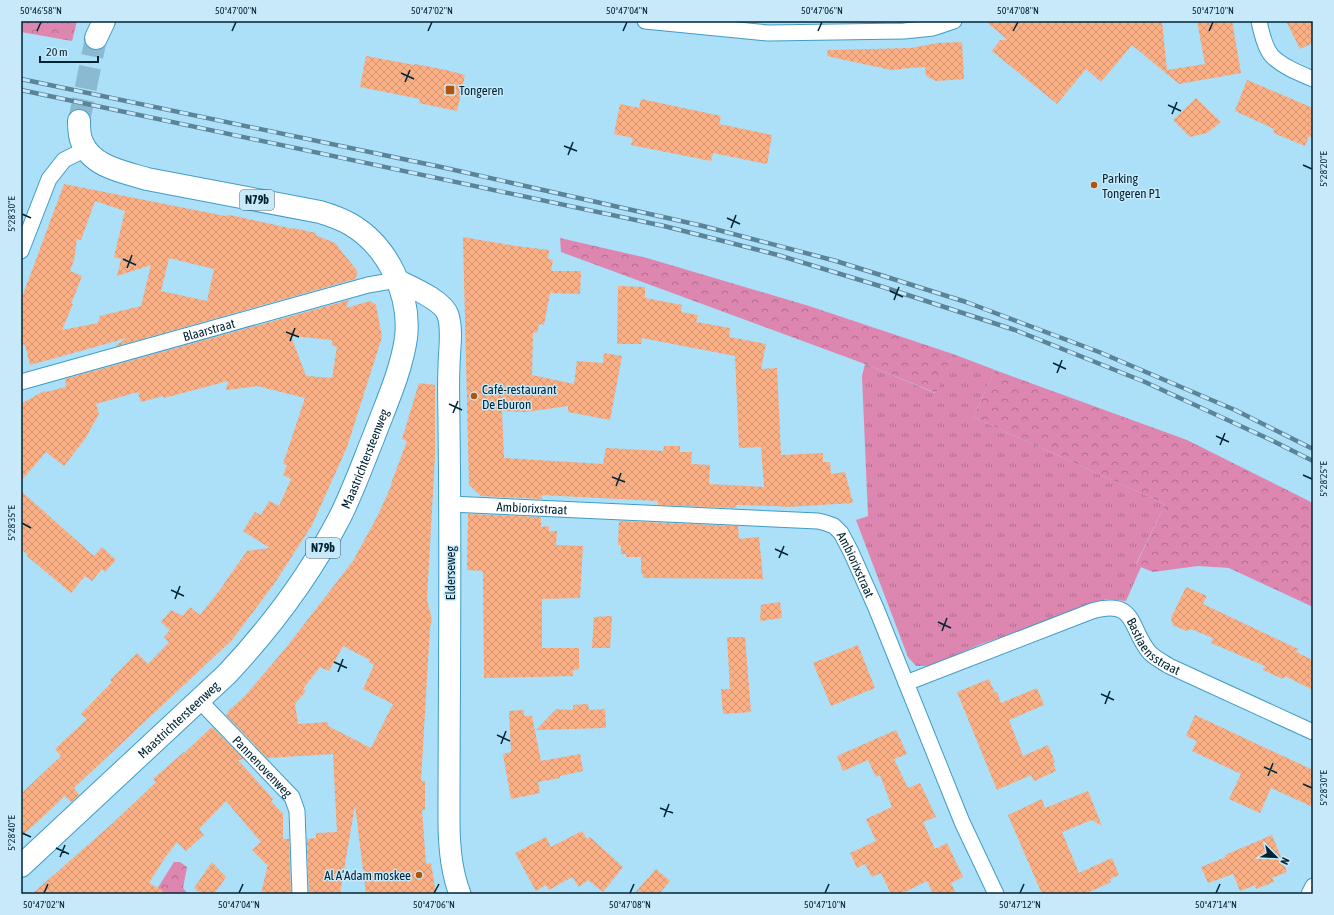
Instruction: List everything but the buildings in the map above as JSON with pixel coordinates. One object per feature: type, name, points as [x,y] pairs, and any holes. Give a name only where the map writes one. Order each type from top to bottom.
[{"type":"main road","name":"N79b","points":[[78,121],[80,135],[86,149]]},
{"type":"main road","name":"Maastrichtersteenweg","points":[[21,866],[227,674],[252,647],[289,601],[322,550],[340,516],[355,482],[393,387],[403,353],[407,328],[406,312],[402,296],[392,268],[378,248],[363,233],[352,225],[339,218],[320,212],[147,179],[121,172],[91,156],[86,149]]},
{"type":"main road","name":"Elderseweg","points":[[397,280],[434,300],[445,310],[450,326],[448,821],[449,846],[453,869],[460,894]]},
{"type":"street","points":[[645,21],[728,25],[768,33],[904,31],[933,28],[954,21]]},
{"type":"street","points":[[1259,21],[1262,36],[1271,55],[1293,71],[1313,79]]},
{"type":"street","points":[[21,251],[49,179],[64,160],[86,149]]},
{"type":"street","name":"Blaarstraat","points":[[21,382],[368,285],[397,280]]},
{"type":"street","name":"Ambiorixstraat","points":[[450,504],[818,521],[834,526],[841,533],[851,552],[876,608],[962,822],[996,894]]},
{"type":"street","name":"Bastiaensstraat","points":[[906,682],[1085,614],[1105,608],[1116,609],[1126,613],[1133,621],[1140,637],[1150,653],[1168,666],[1313,732]]},
{"type":"street","name":"Pannenovenweg","points":[[199,700],[292,797],[297,811],[300,894]]},
{"type":"street","points":[[1309,894],[1313,886]]},
{"type":"green space","points":[[21,21],[77,21],[72,41],[21,32]]},
{"type":"green space","points":[[560,238],[647,258],[809,306],[953,354],[936,393],[865,364],[561,252]]},
{"type":"green space","points":[[953,354],[995,370],[973,417],[1165,504],[1136,564],[1141,567],[1126,601],[1106,599],[1082,610],[981,644],[931,666],[916,666],[908,657],[856,520],[868,516],[862,376],[865,364],[935,393]]},
{"type":"green space","points":[[995,370],[1187,440],[1313,503],[1313,607],[1229,568],[1198,566],[1153,572],[1136,565],[1165,504],[973,417]]},
{"type":"green space","points":[[174,862],[180,862],[187,867],[183,888],[188,894],[154,894]]},
{"type":"tunnel","points":[[79,121],[96,38]]},
{"type":"railway","points":[[21,79],[441,167],[703,226],[836,261],[966,302],[1099,352],[1235,410],[1313,449]]},
{"type":"railway","points":[[21,90],[664,226],[778,255],[1015,330],[1145,382],[1313,461]]},
{"type":"place","name":"Tongeren","points":[[450,90]]},
{"type":"place","name":"Parking Tongeren P1","points":[[1094,185]]},
{"type":"place","name":"Café-restaurant De Eburon","points":[[474,396]]},
{"type":"place","name":"Al A’Adam moskee","points":[[419,875]]}]
